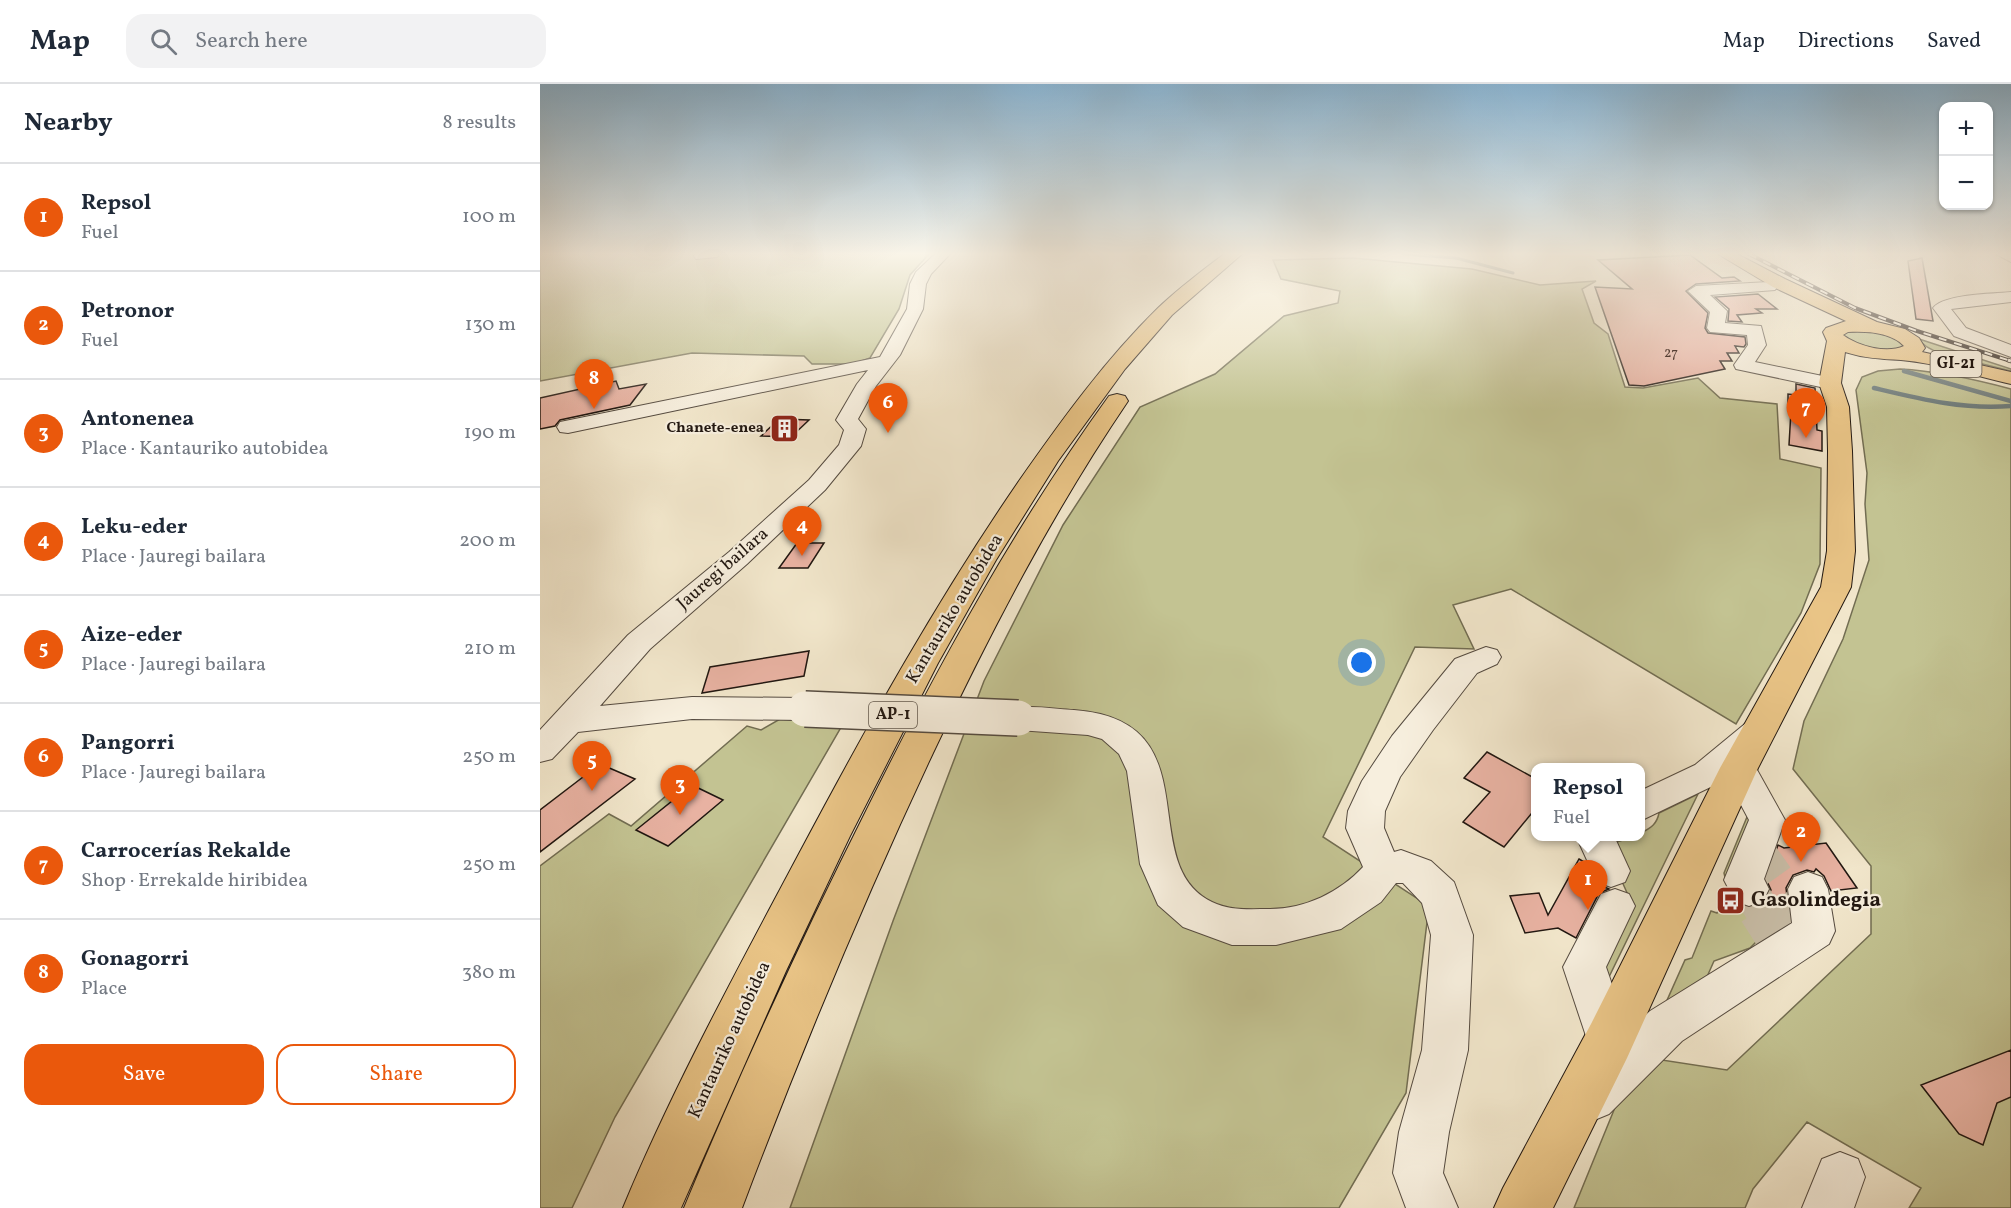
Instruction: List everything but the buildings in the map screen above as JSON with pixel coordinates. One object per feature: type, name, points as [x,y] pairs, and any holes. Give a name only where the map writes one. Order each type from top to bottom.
[{"type":"main road","name":"Kantauriko autobidea","points":[[652,1208],[776,941],[839,815],[938,633],[1020,500],[1089,401],[1158,319],[1175,306]]},
{"type":"main road","name":"Kantauriko autobidea","points":[[713,1208],[824,943],[882,817],[973,634],[1048,502],[1115,403],[1195,306]]},
{"type":"main road","points":[[1797,306],[1856,349],[1898,351]]},
{"type":"main road","points":[[1829,306],[1876,328],[1905,337],[1898,351]]},
{"type":"main road","points":[[1836,335],[1854,326],[1876,328]]},
{"type":"main road","points":[[1523,1208],[1609,1041],[1748,749],[1836,587],[1841,551],[1834,395],[1836,335]]},
{"type":"main road","points":[[1834,395],[1851,369],[1865,357],[1898,351]]},
{"type":"main road","name":"GI-21","points":[[1898,351],[2011,376]]},
{"type":"street","name":"Jauregi bailara","points":[[540,750],[569,722],[639,642],[738,558],[817,486],[850,446],[855,429],[847,420],[867,384],[886,360],[915,306]]},
{"type":"street","points":[[1715,306],[1719,311],[1716,328],[1755,330],[1757,345],[1743,365],[1834,395]]},
{"type":"street","points":[[1944,306],[1941,308],[1960,332],[2011,351]]},
{"type":"street","points":[[568,427],[886,360]]},
{"type":"street","points":[[1384,870],[1365,828],[1369,804],[1380,779],[1466,666],[1486,657]]},
{"type":"street","points":[[569,722],[692,708],[805,709],[1090,723],[1114,731],[1133,747],[1144,771],[1159,864],[1172,893],[1197,915],[1232,927],[1276,927],[1327,916],[1367,890],[1384,870],[1401,866],[1417,872],[1440,894],[1452,934],[1445,1050],[1424,1132],[1418,1173],[1432,1208]]},
{"type":"street","points":[[1645,805],[1707,774],[1748,749],[1767,820],[1744,880],[1749,889]]},
{"type":"street","points":[[1596,841],[1613,889],[1584,967],[1609,1041]]},
{"type":"street","points":[[1569,1120],[1666,1026],[1814,931],[1808,889]]},
{"type":"green space","points":[[540,306],[900,306],[870,358],[853,364],[812,364],[804,356],[692,353],[540,381]]},
{"type":"green space","points":[[1324,306],[1588,306],[1594,323],[1608,334],[1625,387],[1643,388],[1698,378],[1720,398],[1777,404],[1780,459],[1821,468],[1820,564],[1801,613],[1736,724],[1511,589],[1453,605],[1474,649],[1415,647],[1323,837],[1429,906],[1406,1093],[1339,1208],[790,1208],[893,921],[984,681],[1063,525],[1140,407],[1215,374],[1284,316]]},
{"type":"green space","points":[[1867,329],[1901,340],[1905,347],[1887,351],[1871,350],[1855,344],[1840,334],[1843,331]]},
{"type":"green space","points":[[1916,338],[2011,369],[2011,371],[1938,353]]},
{"type":"green space","points":[[1900,369],[1956,376],[2011,389],[2011,1208],[1909,1208],[1921,1188],[1807,1122],[1753,1189],[1745,1208],[1574,1208],[1636,1056],[1727,1070],[1871,934],[1871,866],[1793,769],[1804,721],[1843,639],[1869,560],[1865,504],[1867,473],[1856,390],[1862,377],[1878,371]]},
{"type":"green space","points":[[780,719],[843,724],[615,1117],[572,1208],[540,1208],[540,866],[609,814],[631,826],[747,726],[761,730]]},
{"type":"green space","points":[[1698,794],[1607,981],[1602,981],[1609,950],[1628,895],[1612,859],[1617,842],[1645,841],[1645,831],[1655,823],[1659,813]]},
{"type":"green space","points":[[1749,812],[1752,820],[1743,895],[1751,905],[1746,907],[1760,938],[1750,948],[1714,961],[1702,988],[1664,1007],[1685,960],[1692,958],[1711,911],[1717,913],[1720,906],[1733,912],[1739,894],[1728,890],[1724,873]]},
{"type":"waterway","points":[[1904,371],[2011,401]]},
{"type":"waterway","points":[[1874,388],[1959,405],[2011,406]]},
{"type":"tunnel","points":[[1756,849],[1799,910]]},
{"type":"tunnel","points":[[1749,889],[1762,910]]},
{"type":"tunnel","points":[[1761,909],[1786,948]]},
{"type":"tunnel","points":[[1798,909],[1812,928]]},
{"type":"railway","points":[[1852,306],[1917,331],[2011,361],[2008,360]]},
{"type":"place","name":"Gonagorri","points":[[594,409]]},
{"type":"place","name":"Chanete-enea","points":[[785,428]]},
{"type":"place","name":"Pangorri","points":[[888,433]]},
{"type":"place","name":"Carrocerías Rekalde","points":[[1806,438]]},
{"type":"place","name":"Leku-eder","points":[[802,556]]},
{"type":"place","name":"Aize-eder","points":[[592,791]]},
{"type":"place","name":"Antonenea","points":[[680,815]]},
{"type":"place","name":"Petronor","points":[[1801,862]]},
{"type":"place","name":"Gasolindegia","points":[[1730,900]]},
{"type":"place","name":"Repsol","points":[[1588,910]]}]
